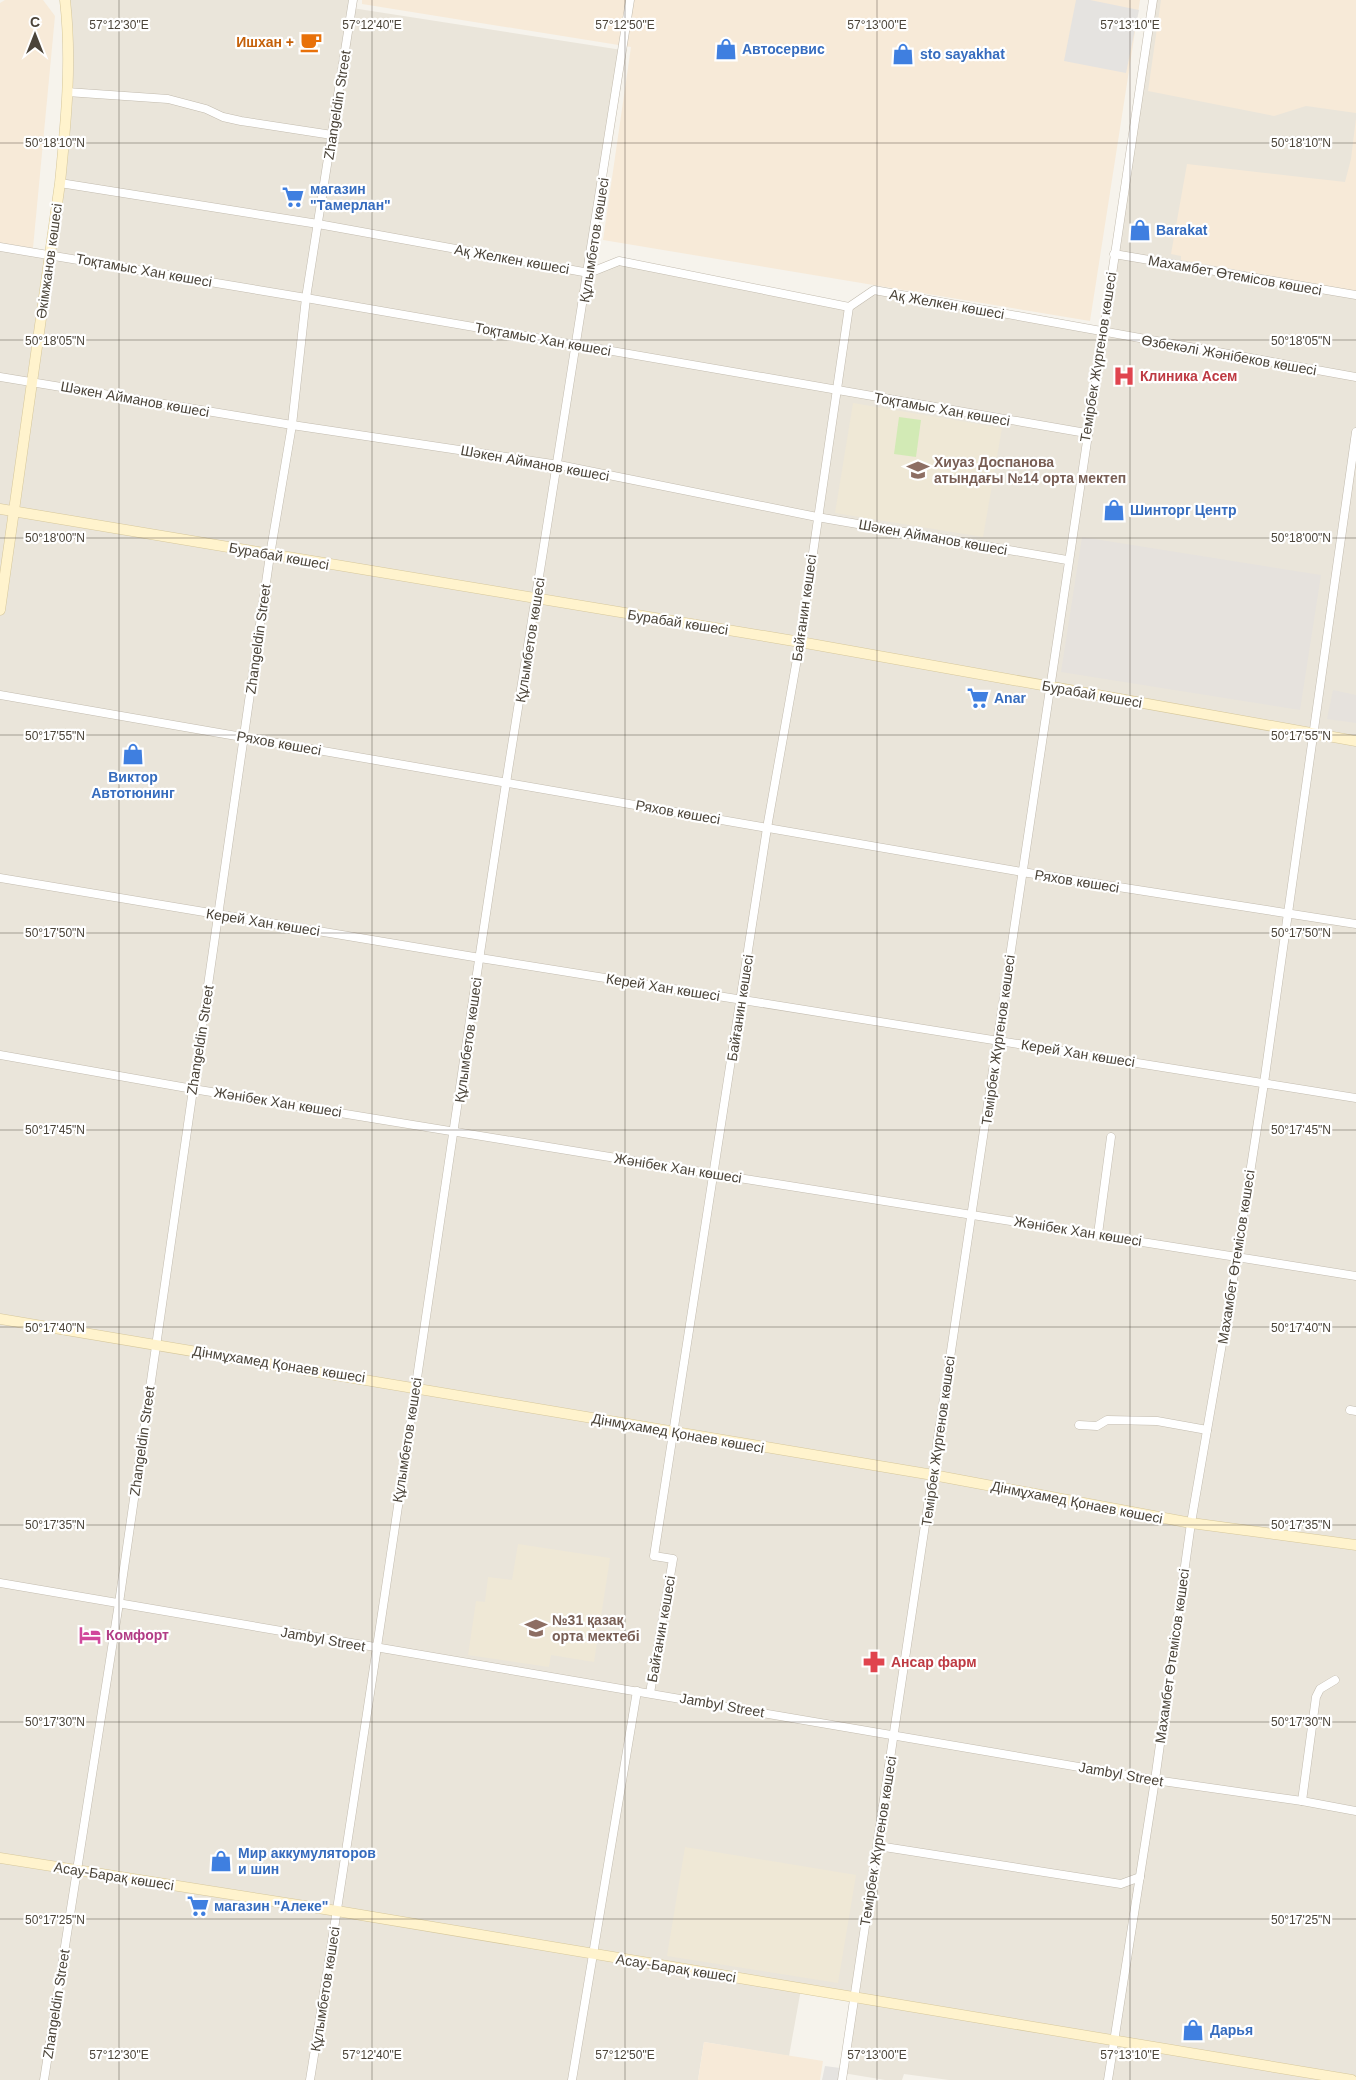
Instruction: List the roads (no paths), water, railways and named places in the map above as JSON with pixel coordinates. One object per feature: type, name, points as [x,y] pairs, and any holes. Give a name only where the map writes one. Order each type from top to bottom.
[{"type":"street","name":"Әкімжанов көшесі","points":[[0,610],[60,183],[67,92],[68,28],[65,0]]},
{"type":"street","name":"Zhangeldin Street","points":[[44,2080],[119,1603],[270,554],[292,425],[306,298],[353,0]]},
{"type":"street","name":"Құлымбетов көшесі","points":[[310,2080],[378,1648],[415,1387],[507,782],[559,465],[630,0]]},
{"type":"street","name":"Темірбек Жүргенов көшесі","points":[[842,2080],[895,1735],[1050,687],[1067,560],[1152,0]]},
{"type":"street","points":[[67,92],[168,99],[241,121],[332,135]]},
{"type":"street","name":"Ақ Желкен көшесі","points":[[60,183],[318,224],[589,273],[619,261],[849,306],[874,290],[1103,332]]},
{"type":"street","name":"Тоқтамыс Хан көшесі","points":[[0,247],[1086,433]]},
{"type":"street","name":"Махамбет Өтемісов көшесі","points":[[1114,254],[1356,295]]},
{"type":"street","name":"Байғанин көшесі","points":[[650,1693],[673,1559],[654,1556],[768,828],[800,642],[849,306]]},
{"type":"street","name":"Өзбекәлі Жәнібеков көшесі","points":[[1103,332],[1356,377]]},
{"type":"street","name":"Шәкен Айманов көшесі","points":[[0,378],[292,425],[559,465],[817,517],[1067,560]]},
{"type":"street","name":"Махамбет Өтемісов көшесі","points":[[1108,2080],[1155,1780],[1191,1523],[1238,1257],[1356,432]]},
{"type":"street","name":"Бурабай көшесі","points":[[0,509],[537,600],[800,642],[1356,741]]},
{"type":"street","name":"Ряхов көшесі","points":[[0,695],[1022,872],[1356,924]]},
{"type":"street","name":"Керей Хан көшесі","points":[[0,878],[480,958],[1356,1098]]},
{"type":"street","name":"Жәнібек Хан көшесі","points":[[0,1055],[193,1089],[455,1130],[714,1174],[1356,1276]]},
{"type":"street","points":[[1098,1234],[1111,1137]]},
{"type":"street","name":"Дінмұхамед Қонаев көшесі","points":[[0,1319],[933,1475],[1191,1523],[1356,1545]]},
{"type":"street","points":[[1079,1425],[1097,1426],[1106,1420],[1157,1421],[1207,1430]]},
{"type":"street","name":"Jambyl Street","points":[[0,1584],[1155,1780],[1302,1801],[1356,1812]]},
{"type":"street","points":[[1302,1801],[1316,1697],[1320,1689],[1335,1680]]},
{"type":"street","name":"Байғанин көшесі","points":[[572,2080],[637,1691]]},
{"type":"street","points":[[878,1846],[1122,1884],[1140,1877]]},
{"type":"street","name":"Асау-Барақ көшесі","points":[[0,1858],[337,1911],[1352,2080]]},
{"type":"place","name":"Ишхан +","points":[[311,42]]},
{"type":"place","name":"Автосервис","points":[[726,49]]},
{"type":"place","name":"sto sayakhat","points":[[903,54]]},
{"type":"place","name":"магазин \"Тамерлан\"","points":[[293,197]]},
{"type":"place","name":"Barakat","points":[[1140,230]]},
{"type":"place","name":"Клиника Асем","points":[[1124,376]]},
{"type":"place","name":"Хиуаз Доспанова атындағы №14 орта мектеп","points":[[918,470]]},
{"type":"place","name":"Шинторг Центр","points":[[1114,510]]},
{"type":"place","name":"Anar","points":[[978,698]]},
{"type":"place","name":"Виктор Автотюнинг","points":[[133,754]]},
{"type":"place","name":"№31 қазақ орта мектебі","points":[[536,1628]]},
{"type":"place","name":"Комфорт","points":[[90,1635]]},
{"type":"place","name":"Ансар фарм","points":[[874,1662]]},
{"type":"place","name":"Мир аккумуляторов и шин","points":[[221,1861]]},
{"type":"place","name":"магазин \"Алеке\"","points":[[198,1906]]},
{"type":"place","name":"Дарья","points":[[1193,2030]]}]
